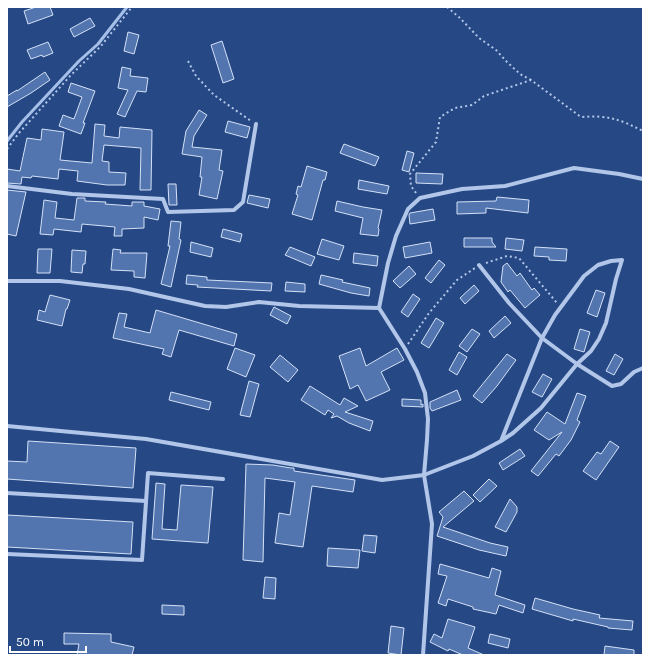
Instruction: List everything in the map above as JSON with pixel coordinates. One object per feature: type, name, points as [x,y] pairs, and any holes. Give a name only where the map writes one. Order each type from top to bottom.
[{"type":"street","points":[[7,186],[72,194],[163,199],[168,212],[234,210],[243,202],[256,124]]},
{"type":"street","points":[[423,655],[432,524],[424,475],[428,419],[425,393],[417,372],[405,349],[379,308],[388,263],[396,236],[408,209],[420,198],[462,189],[505,186],[574,168],[643,179]]},
{"type":"street","points":[[7,426],[146,439],[382,480],[424,475],[473,456],[501,441],[513,433],[541,408],[577,364],[591,352],[599,339],[606,323],[622,260],[598,265],[584,276],[560,307],[542,338],[534,362],[501,441]]},
{"type":"street","points":[[479,265],[509,302],[542,338],[577,364],[612,386],[621,384],[634,372],[643,368]]},
{"type":"street","points":[[7,281],[60,281],[130,289],[205,306],[226,307],[259,302],[299,306],[379,308]]},
{"type":"street","points":[[7,554],[142,560],[148,473],[223,479]]},
{"type":"street","points":[[7,493],[146,501]]},
{"type":"path","points":[[7,150],[66,81],[101,46],[132,7]]},
{"type":"path","points":[[447,7],[479,38],[496,50],[520,74],[531,80],[581,117],[599,115],[621,120],[643,131]]},
{"type":"path","points":[[188,61],[196,76],[214,95],[256,124]]},
{"type":"path","points":[[420,198],[411,186],[410,174],[436,142],[440,116],[455,108],[472,105],[484,96],[531,80]]},
{"type":"path","points":[[405,349],[429,313],[457,280],[479,265],[507,256],[520,258],[560,307]]},
{"type":"building","points":[[36,7],[50,7],[53,15],[28,24],[24,11]]},
{"type":"building","points":[[90,18],[95,26],[74,37],[70,29]]},
{"type":"building","points":[[128,32],[139,35],[134,54],[124,51]]},
{"type":"building","points":[[222,41],[234,79],[223,83],[211,45]]},
{"type":"building","points":[[48,42],[53,53],[43,57],[42,55],[31,59],[27,50]]},
{"type":"building","points":[[122,67],[131,69],[130,76],[148,78],[146,92],[137,91],[125,117],[117,114],[128,90],[118,88]]},
{"type":"building","points":[[45,72],[50,80],[7,107],[7,96]]},
{"type":"building","points":[[71,83],[95,91],[83,123],[85,123],[81,134],[59,126],[63,115],[74,119],[82,97],[68,92]]},
{"type":"building","points":[[199,110],[207,115],[194,136],[192,147],[222,150],[219,170],[223,171],[217,199],[199,195],[202,177],[200,177],[202,157],[182,154],[186,131]]},
{"type":"building","points":[[228,121],[250,127],[247,138],[225,132]]},
{"type":"building","points":[[95,124],[105,125],[104,136],[119,138],[120,127],[152,130],[151,190],[140,190],[141,148],[104,145],[102,161],[109,162],[109,172],[126,173],[125,185],[107,185],[77,181],[78,171],[59,169],[58,179],[32,176],[31,178],[22,177],[21,184],[7,183],[7,169],[20,171],[27,138],[41,140],[42,129],[64,132],[60,160],[92,163]]},
{"type":"building","points":[[344,144],[379,157],[375,166],[340,153]]},
{"type":"building","points":[[407,151],[414,153],[409,172],[402,170]]},
{"type":"building","points":[[307,166],[327,172],[325,180],[323,180],[312,220],[292,214],[298,195],[296,194],[298,186],[301,187]]},
{"type":"building","points":[[416,173],[443,174],[442,184],[416,183]]},
{"type":"building","points":[[359,180],[389,186],[387,194],[358,189]]},
{"type":"building","points":[[168,184],[176,184],[177,205],[169,205]]},
{"type":"building","points":[[7,190],[26,192],[16,236],[7,234]]},
{"type":"building","points":[[249,195],[270,199],[268,208],[247,203]]},
{"type":"building","points":[[497,197],[529,200],[528,213],[486,208],[486,213],[457,214],[457,202],[496,201]]},
{"type":"building","points":[[77,198],[85,198],[85,201],[106,202],[105,204],[132,206],[132,202],[144,202],[144,206],[160,209],[158,220],[144,217],[144,228],[122,229],[122,236],[114,236],[115,227],[82,224],[81,232],[54,229],[53,235],[40,234],[44,200],[57,202],[55,218],[74,220]]},
{"type":"building","points":[[337,201],[382,210],[378,228],[378,236],[360,234],[363,218],[335,211]]},
{"type":"building","points":[[433,209],[435,220],[410,224],[410,213]]},
{"type":"building","points":[[171,221],[181,222],[179,239],[181,240],[171,287],[161,284],[170,246],[168,246]]},
{"type":"building","points":[[223,229],[242,234],[240,242],[221,237]]},
{"type":"building","points":[[464,238],[492,238],[492,242],[496,247],[464,247]]},
{"type":"building","points":[[506,238],[524,240],[522,251],[505,249]]},
{"type":"building","points":[[322,239],[344,246],[339,260],[317,254]]},
{"type":"building","points":[[191,242],[213,248],[211,257],[190,252]]},
{"type":"building","points":[[430,242],[432,253],[405,258],[403,247]]},
{"type":"building","points":[[290,247],[315,257],[311,266],[285,255]]},
{"type":"building","points":[[535,247],[567,249],[566,261],[549,260],[549,257],[534,256]]},
{"type":"building","points":[[38,249],[52,249],[50,273],[37,273]]},
{"type":"building","points":[[113,249],[121,250],[120,253],[147,253],[145,278],[134,277],[134,271],[111,270]]},
{"type":"building","points":[[72,250],[86,251],[85,264],[83,264],[82,273],[71,272]]},
{"type":"building","points":[[354,253],[378,256],[377,266],[353,263]]},
{"type":"building","points":[[439,260],[445,265],[431,283],[425,278]]},
{"type":"building","points":[[507,263],[517,276],[520,273],[532,290],[534,288],[540,295],[525,308],[510,290],[508,292],[501,282],[503,266]]},
{"type":"building","points":[[409,266],[416,274],[400,288],[393,281]]},
{"type":"building","points":[[187,275],[207,277],[207,280],[272,283],[271,291],[197,287],[198,285],[186,284]]},
{"type":"building","points":[[321,275],[343,280],[342,282],[370,288],[369,296],[351,293],[319,284]]},
{"type":"building","points":[[286,282],[305,284],[305,292],[285,291]]},
{"type":"building","points":[[474,285],[479,291],[465,304],[460,298]]},
{"type":"building","points":[[596,290],[605,293],[597,317],[587,313]]},
{"type":"building","points":[[413,294],[420,299],[408,317],[401,312]]},
{"type":"building","points":[[50,295],[70,300],[62,326],[37,320],[39,310],[45,312]]},
{"type":"building","points":[[274,307],[291,316],[287,324],[270,315]]},
{"type":"building","points":[[156,310],[237,334],[234,346],[179,330],[171,357],[162,354],[164,349],[113,338],[119,313],[127,314],[124,327],[150,333]]},
{"type":"building","points":[[505,316],[511,323],[494,338],[489,331]]},
{"type":"building","points":[[436,318],[444,323],[429,348],[421,343]]},
{"type":"building","points":[[472,329],[480,334],[467,352],[459,346]]},
{"type":"building","points":[[580,329],[590,332],[584,352],[574,349]]},
{"type":"building","points":[[235,348],[255,355],[246,377],[227,369]]},
{"type":"building","points":[[360,348],[366,366],[397,348],[404,360],[381,372],[390,390],[366,401],[358,385],[350,389],[339,356]]},
{"type":"building","points":[[459,352],[467,357],[457,375],[449,370]]},
{"type":"building","points":[[507,354],[516,360],[497,386],[482,403],[473,396]]},
{"type":"building","points":[[615,354],[623,359],[614,375],[606,371]]},
{"type":"building","points":[[280,355],[298,370],[288,382],[270,367]]},
{"type":"building","points":[[543,374],[552,379],[542,397],[532,392]]},
{"type":"building","points":[[249,381],[259,384],[250,417],[240,415]]},
{"type":"building","points":[[310,386],[340,405],[344,398],[358,406],[345,412],[373,421],[370,431],[349,423],[337,416],[331,418],[334,414],[328,410],[325,415],[301,400]]},
{"type":"building","points":[[457,390],[461,400],[432,411],[430,408],[430,402]]},
{"type":"building","points":[[171,392],[211,402],[209,410],[169,400]]},
{"type":"building","points":[[577,393],[586,396],[577,420],[580,422],[571,440],[559,456],[556,454],[538,476],[531,471],[562,432],[549,440],[534,430],[547,412],[565,424]]},
{"type":"building","points":[[402,399],[421,400],[421,405],[423,404],[423,407],[402,406]]},
{"type":"building","points":[[28,441],[136,448],[133,488],[7,479],[7,461],[27,462]]},
{"type":"building","points":[[610,441],[619,447],[596,480],[583,471],[597,452],[601,454]]},
{"type":"building","points":[[520,449],[525,456],[503,470],[499,463]]},
{"type":"building","points":[[246,464],[273,465],[294,468],[294,471],[355,480],[353,492],[312,486],[303,547],[275,543],[279,513],[290,515],[295,482],[265,478],[263,562],[243,560]]},
{"type":"building","points":[[489,479],[497,486],[480,502],[473,495]]},
{"type":"building","points":[[156,483],[165,484],[162,529],[177,530],[181,485],[213,487],[208,543],[152,539]]},
{"type":"building","points":[[464,491],[474,501],[443,527],[490,543],[508,547],[506,556],[479,550],[437,536],[443,517],[439,512]]},
{"type":"building","points":[[510,499],[517,507],[517,512],[506,532],[495,527]]},
{"type":"building","points":[[7,515],[133,522],[131,554],[7,547]]},
{"type":"building","points":[[364,535],[377,536],[375,553],[362,551]]},
{"type":"building","points":[[328,548],[360,550],[358,568],[327,566]]},
{"type":"building","points":[[440,564],[489,578],[492,568],[501,571],[495,595],[525,605],[523,613],[499,605],[496,614],[473,609],[473,607],[448,599],[446,606],[438,603],[447,576],[438,574]]},
{"type":"building","points":[[265,577],[276,578],[275,599],[263,598]]},
{"type":"building","points":[[535,598],[600,615],[599,618],[633,621],[632,630],[608,628],[573,619],[573,621],[532,609]]},
{"type":"building","points":[[162,605],[184,606],[184,615],[162,614]]},
{"type":"building","points":[[448,619],[475,627],[468,648],[484,655],[463,655],[449,649],[448,651],[430,642],[434,634],[442,638]]},
{"type":"building","points":[[391,626],[404,628],[401,655],[388,653]]},
{"type":"building","points":[[64,633],[111,634],[111,642],[134,647],[132,655],[77,655],[79,644],[64,644]]},
{"type":"building","points":[[490,634],[510,639],[508,648],[488,643]]},
{"type":"building","points":[[605,646],[634,650],[634,655],[604,655]]},
{"type":"waterway","points":[[7,141],[22,122],[79,61],[98,44],[127,7]]}]
